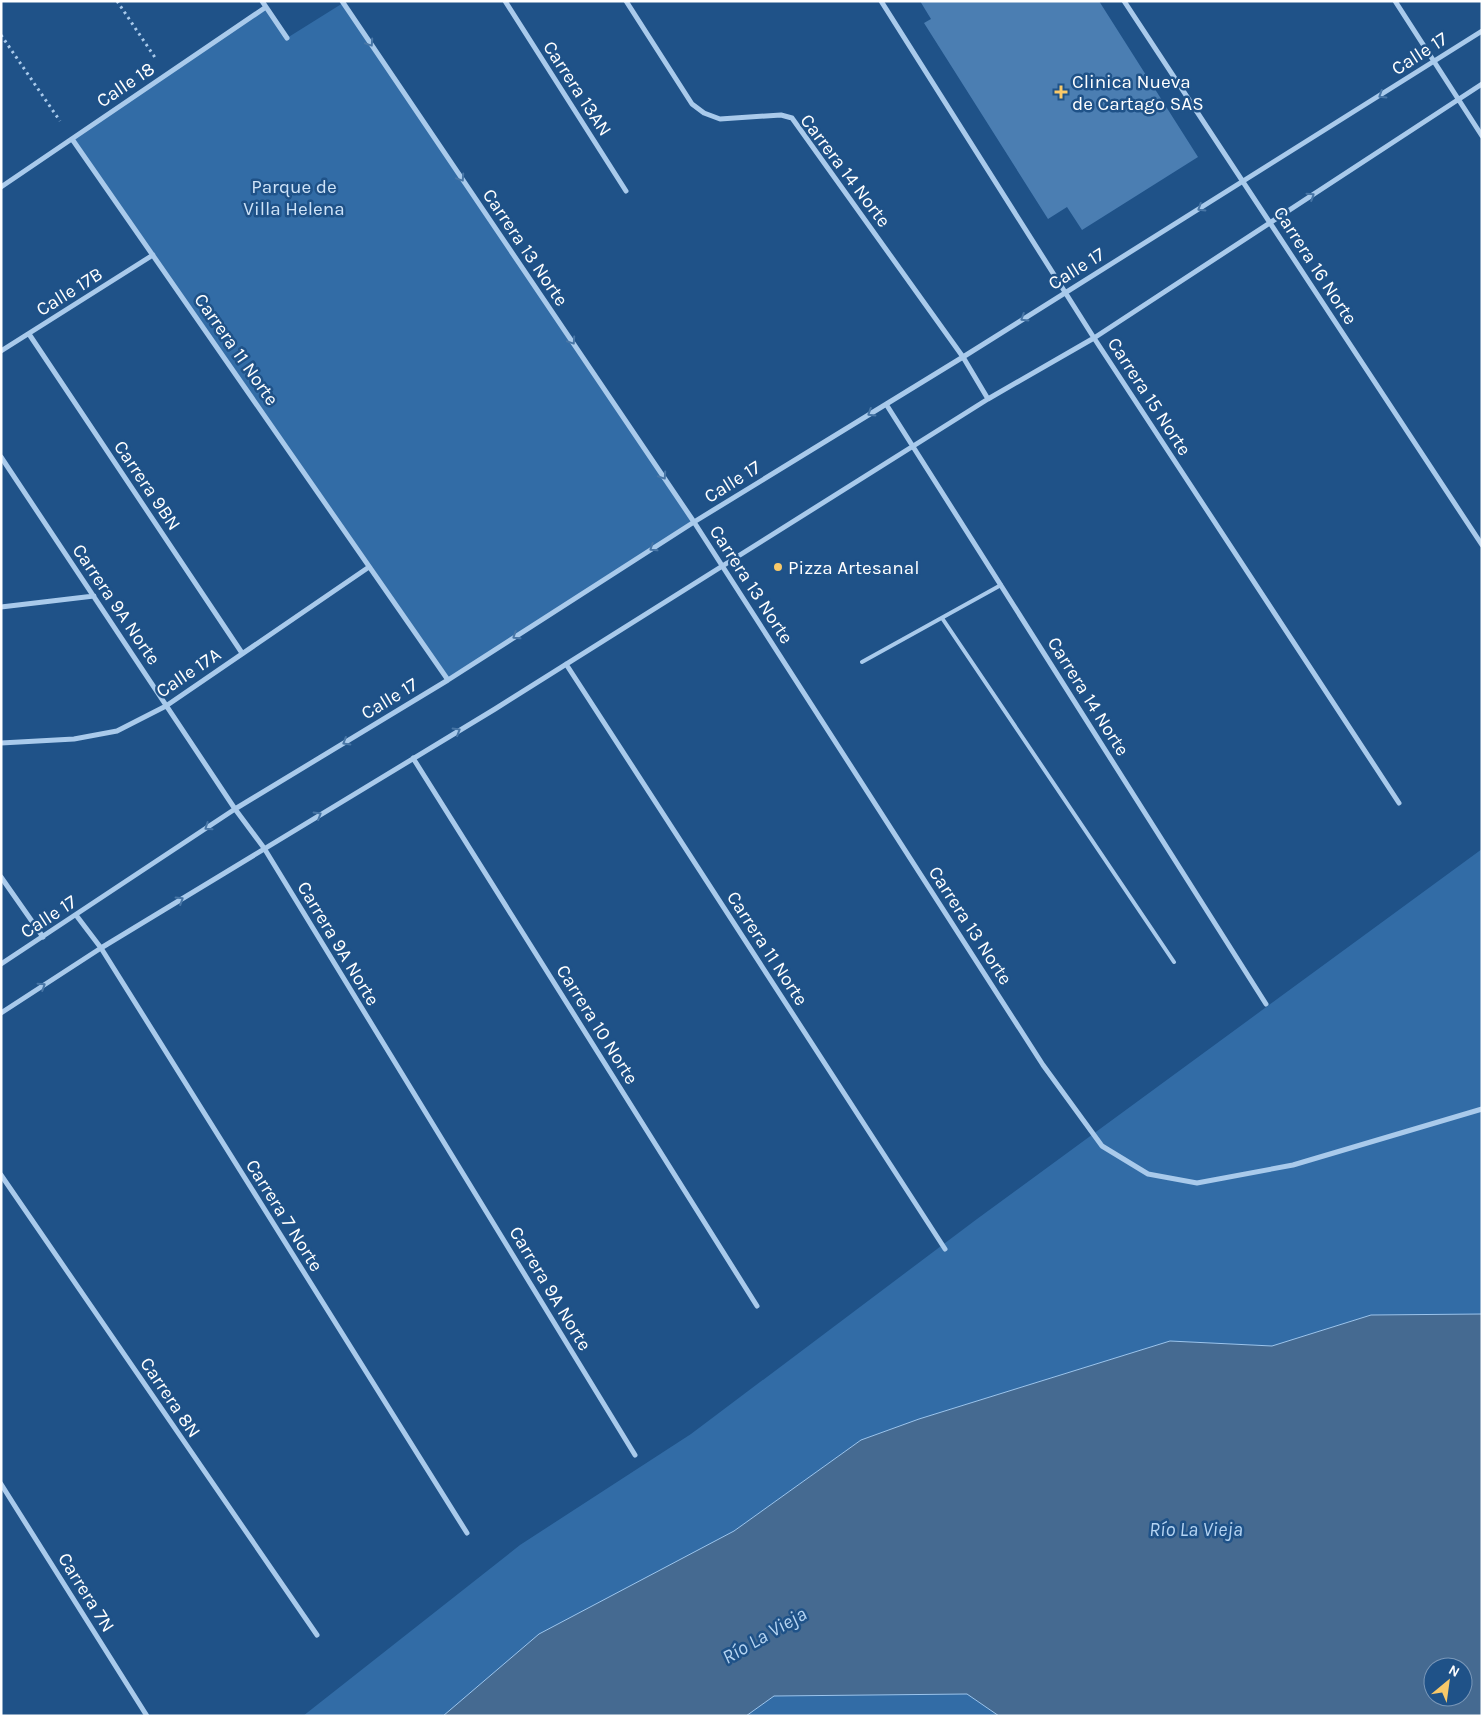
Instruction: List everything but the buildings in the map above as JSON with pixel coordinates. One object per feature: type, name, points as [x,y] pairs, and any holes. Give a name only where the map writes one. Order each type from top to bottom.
[{"type":"street","points":[[262,1],[287,38]]},
{"type":"street","name":"Carrera 13 Norte","points":[[342,1],[694,522],[1043,1065],[1102,1146],[1148,1174],[1197,1183],[1293,1165],[1482,1109]]},
{"type":"street","name":"Carrera 13AN","points":[[505,1],[626,191]]},
{"type":"street","name":"Carrera 14 Norte","points":[[626,1],[692,104],[704,113],[720,119],[781,115],[792,118],[963,357],[988,399]]},
{"type":"street","name":"Carrera 15 Norte","points":[[881,1],[1094,338],[1399,803]]},
{"type":"street","name":"Carrera 16 Norte","points":[[1124,1],[1482,545]]},
{"type":"street","points":[[1395,1],[1482,136]]},
{"type":"street","name":"Calle 18","points":[[1,187],[266,7]]},
{"type":"street","name":"Calle 17","points":[[1,964],[235,809],[448,680],[694,522],[963,357],[1482,31]]},
{"type":"street","points":[[1,1013],[101,948],[566,664],[988,399],[1094,338],[1482,84]]},
{"type":"street","name":"Carrera 11 Norte","points":[[72,138],[448,680]]},
{"type":"street","name":"Calle 17B","points":[[1,352],[153,255]]},
{"type":"street","name":"Carrera 9BN","points":[[29,334],[242,653]]},
{"type":"street","name":"Carrera 14 Norte","points":[[886,404],[1266,1004]]},
{"type":"street","name":"Carrera 9A Norte","points":[[1,457],[235,809],[264,848],[635,1455]]},
{"type":"street","name":"Calle 17A","points":[[1,743],[74,739],[117,731],[166,706],[369,567]]},
{"type":"street","points":[[1,607],[94,596]]},
{"type":"street","name":"Carrera 11 Norte","points":[[566,664],[945,1249]]},
{"type":"street","name":"Carrera 10 Norte","points":[[413,758],[757,1306]]},
{"type":"street","points":[[1,877],[43,937]]},
{"type":"street","name":"Carrera 7 Norte","points":[[76,915],[101,948],[467,1533]]},
{"type":"street","name":"Carrera 8N","points":[[1,1175],[316,1635]]},
{"type":"street","name":"Carrera 7N","points":[[1,1484],[147,1716]]},
{"type":"lane","points":[[862,662],[1001,585]]},
{"type":"lane","points":[[942,618],[1174,962]]},
{"type":"path","points":[[118,1],[166,75]]},
{"type":"path","points":[[1,35],[72,138]]},
{"type":"green space","name":"Parque de Villa Helena","points":[[343,3],[694,522],[448,680],[72,139],[266,7],[287,38]]},
{"type":"green space","points":[[1482,849],[1482,1314],[1371,1315],[1272,1346],[1170,1341],[919,1419],[861,1440],[734,1531],[445,1716],[303,1716],[520,1545],[691,1434],[977,1219]]},
{"type":"green space","points":[[967,1694],[999,1716],[746,1716],[774,1696]]},
{"type":"water","name":"Río La Vieja","points":[[1482,1314],[1482,1716],[999,1716],[967,1694],[774,1696],[746,1716],[443,1716],[539,1634],[734,1531],[861,1440],[919,1419],[1170,1341],[1272,1346],[1371,1315]]},
{"type":"place","name":"Clinica Nueva de Cartago SAS","points":[[1061,92]]},
{"type":"place","name":"Pizza Artesanal","points":[[778,567]]}]
